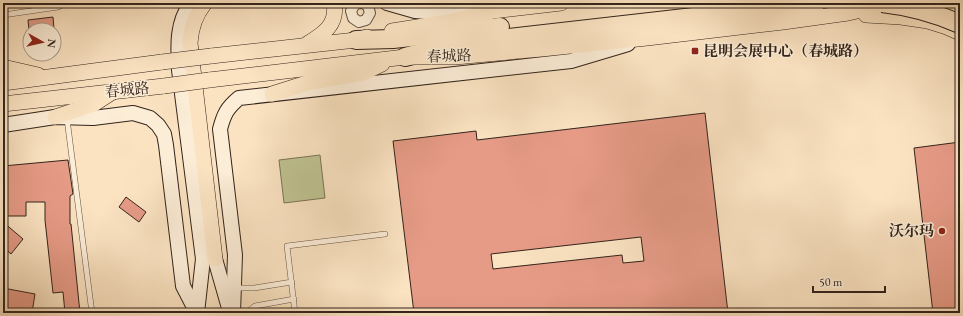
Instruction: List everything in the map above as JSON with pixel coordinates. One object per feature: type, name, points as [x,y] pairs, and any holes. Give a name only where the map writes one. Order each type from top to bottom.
[{"type":"highway","points":[[399,58],[457,44],[681,13],[719,3]]},
{"type":"highway","points":[[356,40],[393,39],[681,13],[816,3]]},
{"type":"highway","points":[[882,3],[932,13],[960,24]]},
{"type":"main road","points":[[191,3],[180,27],[178,49],[179,70],[203,259],[197,313]]},
{"type":"main road","points":[[205,3],[198,12],[194,21],[190,43],[215,258],[232,313]]},
{"type":"main road","points":[[306,45],[322,34],[331,24],[334,12],[334,3]]},
{"type":"main road","points":[[387,3],[415,11],[440,13],[493,11]]},
{"type":"main road","name":"春城路","points":[[3,83],[211,56],[356,40],[382,33],[449,22],[493,11],[561,3]]},
{"type":"main road","name":"春城路","points":[[3,104],[399,58],[455,56],[647,38],[848,13],[894,3]]},
{"type":"main road","points":[[783,22],[869,15],[901,17],[928,21],[960,33]]},
{"type":"main road","points":[[232,313],[235,255],[220,129],[223,116],[231,104],[239,98],[572,61],[647,38]]},
{"type":"main road","points":[[272,94],[307,83],[363,73],[399,58]]},
{"type":"main road","points":[[3,67],[49,77]]},
{"type":"main road","points":[[61,117],[94,104],[114,92]]},
{"type":"main road","points":[[3,125],[61,117],[93,118],[133,113],[150,118],[158,125],[164,134],[166,145],[183,286],[197,313]]},
{"type":"lane","points":[[3,15],[58,7],[66,3]]},
{"type":"lane","points":[[61,117],[92,313]]},
{"type":"lane","points":[[295,313],[287,246],[385,234]]},
{"type":"lane","points":[[234,288],[254,288],[292,282]]},
{"type":"lane","points":[[246,313],[255,306],[294,299]]},
{"type":"green space","points":[[320,155],[325,198],[284,203],[279,160]]},
{"type":"building","points":[[53,17],[53,22],[28,22],[28,20]]},
{"type":"building","points":[[705,113],[728,313],[414,313],[393,141],[476,131],[477,140]],"holes":[[[641,237],[644,261],[623,263],[622,255],[493,269],[491,254]]]},
{"type":"building","name":"沃尔玛","points":[[960,142],[960,313],[933,313],[914,148]]},
{"type":"building","points":[[68,160],[73,194],[70,196],[70,224],[80,313],[65,313],[63,292],[53,293],[45,220],[45,202],[26,202],[26,216],[3,216],[3,166]]},
{"type":"building","points":[[126,197],[146,212],[139,222],[119,207]]},
{"type":"building","points":[[3,222],[23,239],[11,254],[3,247]]},
{"type":"building","points":[[3,288],[35,294],[32,313],[3,313]]},
{"type":"place","name":"昆明会展中心（春城路）","points":[[695,51]]},
{"type":"place","name":"沃尔玛","points":[[942,231]]}]
